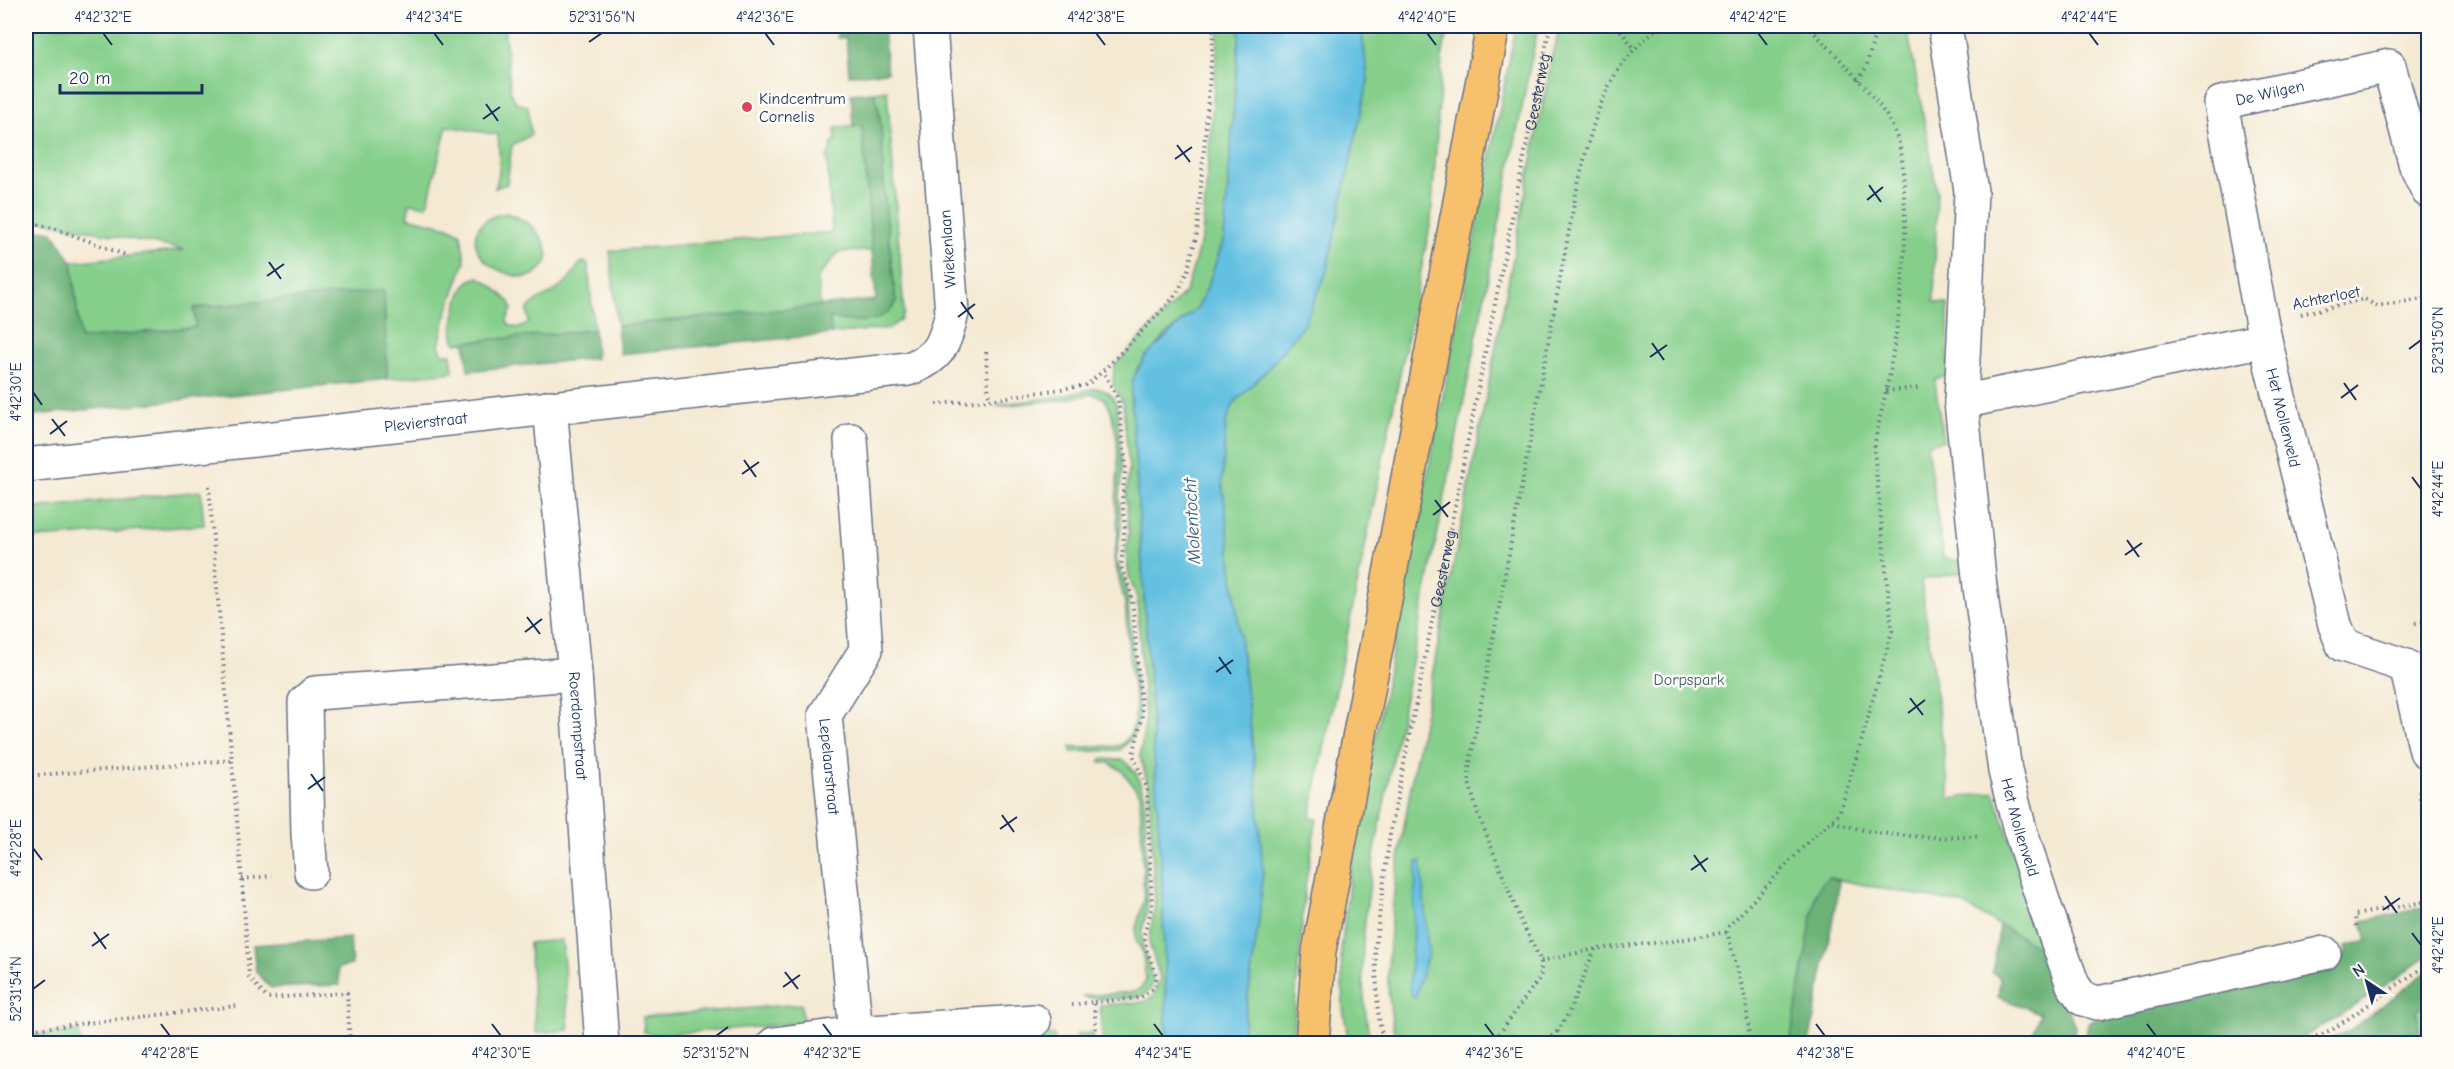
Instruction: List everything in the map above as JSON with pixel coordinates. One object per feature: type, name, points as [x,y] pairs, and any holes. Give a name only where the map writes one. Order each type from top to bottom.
[{"type":"main road","points":[[1316,1036],[1319,951],[1493,26]]},
{"type":"street","name":"Wiekenlaan","points":[[824,378],[908,369],[926,363],[938,353],[947,335],[952,314],[930,26]]},
{"type":"street","name":"Het Mollenveld","points":[[1945,26],[1971,191],[1961,402],[1980,587],[2003,759],[2020,830],[2073,985],[2083,999],[2098,1003],[2324,953]]},
{"type":"street","name":"De Wilgen","points":[[2263,330],[2220,103],[2389,66],[2416,166],[2428,191]]},
{"type":"street","name":"Het Mollenveld","points":[[2263,330],[2335,625],[2343,645],[2406,666],[2426,751]]},
{"type":"street","points":[[1961,402],[2263,330]]},
{"type":"street","name":"Plevierstraat","points":[[26,465],[824,378]]},
{"type":"street","name":"Roerdompstraat","points":[[550,407],[575,674],[602,1044]]},
{"type":"street","name":"Lepelaarstraat","points":[[851,440],[866,650],[825,715],[856,1033]]},
{"type":"street","points":[[311,872],[305,702],[315,693],[575,674]]},
{"type":"street","points":[[774,1044],[856,1033],[1034,1021]]},
{"type":"path","points":[[932,405],[989,400],[1087,385],[1169,303],[1179,290],[1188,269],[1197,233],[1214,26]]},
{"type":"path","name":"Geesterweg","points":[[1383,1044],[1377,1003],[1375,948],[1390,834],[1550,26]]},
{"type":"path","points":[[1617,26],[1634,48]]},
{"type":"path","points":[[1492,1044],[1538,980],[1541,974],[1541,961],[1521,921],[1477,810],[1469,782],[1469,768],[1576,193],[1601,101],[1618,68],[1634,48],[1661,26]]},
{"type":"path","points":[[1750,1044],[1746,1001],[1727,932],[1729,926],[1809,841],[1839,814],[1892,631],[1874,448],[1891,363],[1903,285],[1907,235],[1900,145],[1886,117],[1858,80],[1808,26]]},
{"type":"path","points":[[1858,80],[1866,68],[1876,26]]},
{"type":"path","points":[[26,222],[54,228],[128,256]]},
{"type":"path","name":"Achterloet","points":[[2263,330],[2288,317],[2364,299],[2377,306],[2428,298]]},
{"type":"path","points":[[1094,1002],[1140,998],[1154,988],[1157,977],[1147,951],[1144,934],[1152,908],[1146,788],[1133,754],[1142,718],[1133,609],[1130,589],[1121,567],[1125,524],[1122,500],[1126,465],[1118,399],[1103,371]]},
{"type":"path","points":[[206,447],[249,977],[267,998],[347,993],[350,1044]]},
{"type":"path","points":[[26,776],[233,760]]},
{"type":"path","points":[[1833,821],[1850,829],[1950,838],[2020,830]]},
{"type":"path","points":[[2324,953],[2335,942],[2358,936],[2355,915],[2428,901]]},
{"type":"path","points":[[1541,961],[1595,949],[1673,941],[1727,932]]},
{"type":"path","points":[[1542,1044],[1558,1030],[1569,1012],[1595,949]]},
{"type":"path","points":[[2300,1044],[2333,1029],[2428,964]]},
{"type":"path","points":[[28,1044],[27,1030],[236,1006]]},
{"type":"path","points":[[1558,1030],[1561,1044]]},
{"type":"green space","points":[[26,26],[504,26],[511,94],[517,103],[528,106],[531,135],[512,145],[507,184],[495,188],[499,169],[498,135],[447,126],[427,206],[410,203],[407,217],[449,227],[461,234],[465,261],[446,315],[439,345],[443,354],[451,354],[453,372],[387,379],[384,291],[194,308],[196,327],[80,339],[72,262],[185,250],[27,218]]},
{"type":"green space","points":[[836,26],[883,26],[887,72],[849,75],[846,38],[837,38]]},
{"type":"green space","points":[[1219,26],[1240,26],[1224,238],[1198,307],[1165,336],[1137,368],[1131,392],[1162,880],[1167,1043],[1103,1043],[1100,1005],[1144,1002],[1154,995],[1160,977],[1149,943],[1155,903],[1149,787],[1140,757],[1145,722],[1137,598],[1129,576],[1126,553],[1129,531],[1126,497],[1129,469],[1123,403],[1113,384],[1114,366],[1186,291],[1202,237]]},
{"type":"green space","points":[[1361,26],[1448,26],[1442,58],[1431,221],[1310,818],[1317,819],[1305,886],[1292,1043],[1241,1043],[1259,919],[1255,767],[1222,481],[1226,422],[1234,403],[1266,371],[1304,324],[1368,80]]},
{"type":"green space","points":[[1516,26],[1538,26],[1376,844],[1366,913],[1362,966],[1370,1043],[1349,1044],[1343,1008],[1341,951],[1352,857]]},
{"type":"green space","name":"Dorpspark","points":[[1561,26],[1907,26],[1937,191],[1934,302],[1948,304],[1948,376],[1935,379],[1943,441],[1927,444],[1943,557],[1964,563],[1963,570],[1959,573],[1921,580],[1950,799],[1994,792],[2048,953],[1962,904],[1829,878],[1793,1043],[1396,1044],[1389,998],[1388,970],[1393,898],[1400,850],[1553,51]]},
{"type":"green space","points":[[887,90],[904,313],[901,319],[890,328],[831,334],[830,317],[847,321],[876,318],[884,315],[896,302],[885,201],[879,110],[874,92]]},
{"type":"green space","points":[[874,92],[881,128],[885,204],[896,302],[891,310],[866,321],[847,321],[830,317],[831,334],[620,354],[617,326],[876,300],[862,126],[853,127],[851,94]]},
{"type":"green space","points":[[862,126],[872,251],[839,252],[818,277],[820,306],[617,326],[610,251],[832,232],[827,158],[833,141],[836,140],[835,128]]},
{"type":"green space","points":[[507,213],[520,218],[535,229],[544,241],[546,261],[543,267],[529,276],[516,276],[495,268],[478,251],[475,241],[482,223],[492,217]]},
{"type":"green space","points":[[26,228],[53,232],[72,262],[80,339],[196,327],[194,308],[384,290],[387,379],[26,416]]},
{"type":"green space","points":[[583,262],[588,264],[594,330],[456,343],[453,323],[460,296],[469,282],[478,277],[495,288],[510,302],[512,309],[507,320],[508,324],[519,328],[529,322],[527,311],[533,304],[559,288]]},
{"type":"green space","points":[[594,330],[596,358],[468,371],[465,342]]},
{"type":"green space","points":[[1095,388],[1109,394],[1117,408],[1122,472],[1119,497],[1121,526],[1116,560],[1126,585],[1139,718],[1132,738],[1120,750],[1071,752],[1071,747],[1123,744],[1132,731],[1136,705],[1130,667],[1125,603],[1114,558],[1118,533],[1117,439],[1111,411],[1104,398],[1092,394],[1064,400],[997,405],[1062,396]]},
{"type":"green space","points":[[201,491],[204,525],[26,539],[26,509]]},
{"type":"green space","points":[[1101,759],[1124,760],[1136,773],[1145,796],[1147,911],[1142,931],[1142,943],[1153,981],[1148,992],[1136,997],[1101,999],[1081,996],[1134,992],[1143,986],[1146,979],[1142,951],[1136,941],[1136,928],[1144,900],[1140,794],[1121,770],[1110,763],[1100,763]]},
{"type":"green space","points":[[1829,878],[1839,880],[1838,892],[1809,1043],[1790,1043],[1816,893],[1823,882]]},
{"type":"green space","points":[[2428,907],[2428,955],[2332,1021],[2293,1041],[2282,1044],[2084,1044],[2088,1023],[2094,1020],[2337,968],[2335,956],[2347,953],[2346,946],[2367,941],[2362,921]]},
{"type":"green space","points":[[2000,925],[2048,953],[2075,1027],[2073,1043],[2029,1043],[2040,1013],[1998,997],[2000,978],[1992,973]]},
{"type":"green space","points":[[350,938],[352,965],[338,968],[340,985],[271,988],[256,972],[253,945]]},
{"type":"green space","points":[[562,940],[569,1030],[536,1033],[529,943]]},
{"type":"green space","points":[[2428,971],[2428,1001],[2417,1011],[2420,1043],[2322,1043],[2350,1030]]},
{"type":"green space","points":[[2428,1001],[2428,1043],[2420,1043],[2417,1011]]},
{"type":"green space","points":[[801,1004],[803,1021],[794,1024],[655,1035],[644,1032],[643,1017]]},
{"type":"green space","points":[[79,1031],[80,1043],[35,1043],[34,1035]]},
{"type":"green space","points":[[1092,1033],[1092,1043],[1008,1044],[1009,1039],[1054,1035],[1055,1041],[1077,1040],[1077,1034]]},
{"type":"water","name":"Molentocht","points":[[1240,26],[1361,26],[1368,80],[1326,274],[1304,324],[1266,371],[1234,403],[1226,422],[1222,481],[1255,767],[1263,872],[1259,919],[1241,1043],[1167,1043],[1162,880],[1131,392],[1133,379],[1145,357],[1198,307],[1224,239]]},
{"type":"water","points":[[1421,861],[1428,953],[1415,998],[1411,997],[1410,974],[1417,862]]},
{"type":"place","name":"Kindcentrum Cornelis","points":[[747,107]]}]
